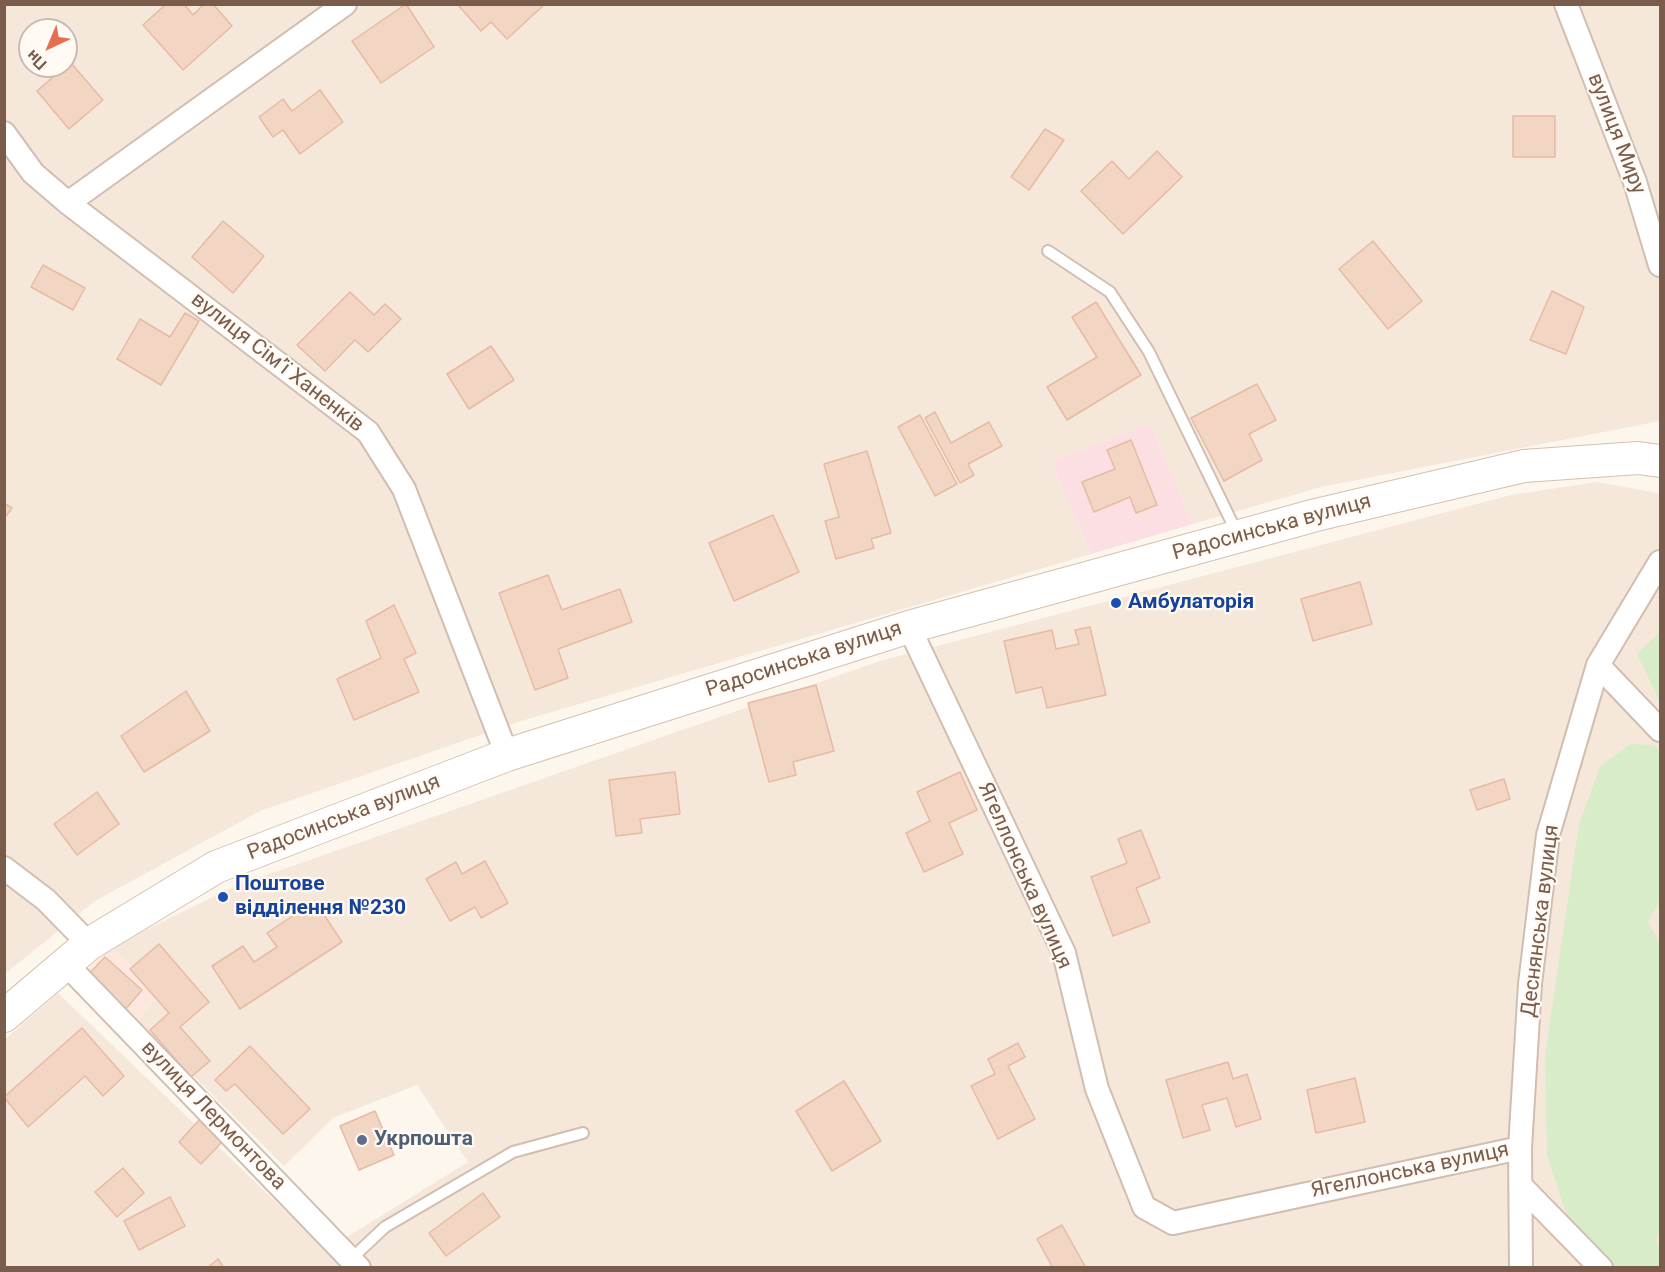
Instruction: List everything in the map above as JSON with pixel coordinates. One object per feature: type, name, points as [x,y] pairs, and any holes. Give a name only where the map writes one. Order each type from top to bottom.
[{"type":"street","points":[[68,203],[345,4]]},
{"type":"street","name":"вулиця Миру","points":[[1566,4],[1635,182],[1660,265]]},
{"type":"street","name":"вулиця Сімʼї Ханенків","points":[[4,133],[33,173],[68,203],[368,432],[404,489],[507,755]]},
{"type":"street","name":"Радосинська вулиця","points":[[4,1016],[77,954],[216,867],[507,755],[909,627],[1316,515],[1524,466],[1638,458],[1660,461]]},
{"type":"street","name":"Деснянська вулиця","points":[[1521,1268],[1521,1148],[1530,984],[1548,835],[1598,665],[1660,562]]},
{"type":"street","name":"Ягеллонська вулиця","points":[[909,627],[1064,953],[1096,1089],[1144,1207],[1173,1223],[1521,1148]]},
{"type":"street","points":[[1598,665],[1660,730]]},
{"type":"street","name":"вулиця Лермонтова","points":[[4,867],[46,900],[77,954],[355,1263]]},
{"type":"street","points":[[1522,1187],[1601,1268]]},
{"type":"lane","points":[[1048,251],[1110,292],[1149,352],[1239,536]]},
{"type":"lane","points":[[355,1263],[386,1227],[513,1152],[583,1133]]},
{"type":"shaded area","points":[[5,5],[1660,5],[1660,421],[1321,487],[1193,524],[1150,424],[1051,461],[1091,554],[521,721],[260,811],[95,901],[5,974]]},
{"type":"shaded area","points":[[1150,424],[1193,524],[1091,554],[1051,461]]},
{"type":"shaded area","points":[[1597,482],[1658,493],[1660,502],[1660,1267],[5,1267],[4,1040],[58,993],[326,1250],[468,1162],[417,1085],[333,1118],[284,1166],[138,1021],[159,993],[111,947],[235,886],[880,661],[1511,495]]},
{"type":"shaded area","points":[[111,947],[159,993],[138,1021],[87,970]]},
{"type":"green space","points":[[1660,632],[1660,702],[1637,654]]},
{"type":"green space","points":[[1631,744],[1654,745],[1660,751],[1660,900],[1648,922],[1660,943],[1660,1231],[1656,1242],[1660,1245],[1660,1267],[1614,1267],[1568,1219],[1547,1155],[1545,1055],[1579,825],[1600,766]]},
{"type":"building","points":[[166,4],[184,4],[193,15],[204,4],[213,4],[232,26],[183,70],[143,25]]},
{"type":"building","points":[[406,4],[434,47],[381,83],[352,41]]},
{"type":"building","points":[[457,4],[545,4],[507,39],[491,22],[481,31]]},
{"type":"building","points":[[78,71],[103,100],[69,129],[37,91],[52,78],[78,78]]},
{"type":"building","points":[[320,90],[343,122],[300,154],[283,130],[273,137],[259,117],[283,99],[292,111]]},
{"type":"building","points":[[1513,116],[1555,116],[1555,157],[1513,157]]},
{"type":"building","points":[[1045,129],[1064,140],[1029,190],[1011,177]]},
{"type":"building","points":[[1157,151],[1182,177],[1123,234],[1081,191],[1112,161],[1129,179]]},
{"type":"building","points":[[223,221],[264,256],[233,293],[192,257]]},
{"type":"building","points":[[1373,241],[1422,301],[1388,329],[1339,269]]},
{"type":"building","points":[[43,265],[85,288],[73,310],[31,287]]},
{"type":"building","points":[[1552,291],[1584,307],[1566,354],[1530,340]]},
{"type":"building","points":[[350,292],[374,315],[385,304],[401,319],[368,352],[355,340],[325,371],[297,345]]},
{"type":"building","points":[[1096,302],[1141,375],[1067,420],[1047,387],[1097,357],[1072,317]]},
{"type":"building","points":[[185,313],[199,321],[161,385],[117,359],[140,319],[170,337]]},
{"type":"building","points":[[491,346],[514,380],[469,409],[447,374]]},
{"type":"building","points":[[1257,384],[1276,420],[1249,434],[1262,460],[1224,481],[1191,418]]},
{"type":"building","points":[[935,412],[951,443],[989,422],[1002,446],[968,464],[974,475],[960,483],[925,418]]},
{"type":"building","points":[[920,415],[957,484],[935,496],[898,427]]},
{"type":"building","points":[[1131,440],[1157,505],[1136,513],[1130,497],[1094,512],[1082,482],[1115,469],[1107,450]]},
{"type":"building","points":[[867,451],[891,533],[871,539],[874,548],[836,559],[825,521],[839,517],[824,464]]},
{"type":"building","points":[[4,503],[12,508],[4,519]]},
{"type":"building","points":[[773,515],[799,572],[734,601],[709,543]]},
{"type":"building","points":[[548,575],[562,610],[620,589],[632,622],[558,649],[568,678],[535,690],[499,593]]},
{"type":"building","points":[[1360,582],[1372,624],[1313,641],[1301,599]]},
{"type":"building","points":[[394,605],[416,653],[404,659],[419,692],[354,720],[337,679],[381,658],[366,621]]},
{"type":"building","points":[[1090,627],[1106,695],[1047,708],[1042,687],[1016,693],[1004,641],[1052,630],[1056,649],[1079,644],[1075,630]]},
{"type":"building","points":[[816,685],[834,751],[793,762],[796,775],[769,782],[748,703]]},
{"type":"building","points":[[186,691],[210,731],[144,772],[121,736]]},
{"type":"building","points":[[675,772],[680,814],[640,819],[642,833],[616,836],[609,780]]},
{"type":"building","points":[[960,772],[977,810],[949,823],[963,854],[924,872],[906,833],[930,821],[917,792]]},
{"type":"building","points":[[1504,779],[1510,799],[1477,810],[1470,790]]},
{"type":"building","points":[[97,792],[119,824],[77,855],[54,824]]},
{"type":"building","points":[[1141,830],[1160,878],[1136,888],[1150,922],[1113,936],[1091,877],[1127,863],[1118,839]]},
{"type":"building","points":[[485,861],[508,903],[481,918],[475,907],[450,921],[426,879],[456,862],[462,874]]},
{"type":"building","points":[[315,901],[342,942],[240,1009],[212,966],[243,946],[254,962],[277,947],[267,933]]},
{"type":"building","points":[[159,944],[209,1002],[180,1027],[210,1061],[191,1077],[150,1030],[169,1013],[130,969]]},
{"type":"building","points":[[105,957],[142,990],[125,1010],[87,976]]},
{"type":"building","points":[[82,1028],[124,1076],[103,1096],[85,1076],[28,1127],[4,1097]]},
{"type":"building","points":[[1018,1043],[1025,1057],[1008,1066],[1035,1119],[998,1139],[971,1086],[995,1074],[988,1059]]},
{"type":"building","points":[[250,1046],[310,1109],[283,1134],[235,1084],[226,1091],[215,1080]]},
{"type":"building","points":[[1228,1062],[1233,1079],[1247,1074],[1261,1119],[1236,1127],[1227,1098],[1202,1105],[1210,1130],[1183,1138],[1166,1080]]},
{"type":"building","points":[[1355,1078],[1365,1122],[1316,1133],[1307,1090]]},
{"type":"building","points":[[844,1081],[881,1141],[832,1171],[796,1111]]},
{"type":"building","points":[[375,1111],[394,1155],[359,1170],[340,1126]]},
{"type":"building","points":[[199,1120],[222,1142],[201,1164],[179,1142]]},
{"type":"building","points":[[123,1168],[144,1193],[117,1217],[95,1192]]},
{"type":"building","points":[[483,1193],[500,1217],[446,1256],[429,1233]]},
{"type":"building","points":[[170,1197],[185,1226],[139,1250],[124,1221]]},
{"type":"building","points":[[1062,1225],[1086,1268],[1053,1268],[1037,1239]]},
{"type":"building","points":[[218,1259],[224,1268],[207,1268]]},
{"type":"place","name":"Амбулаторія","points":[[1116,603]]},
{"type":"place","name":"Поштове відділення №230","points":[[223,897]]},
{"type":"place","name":"Укрпошта","points":[[362,1140]]}]
